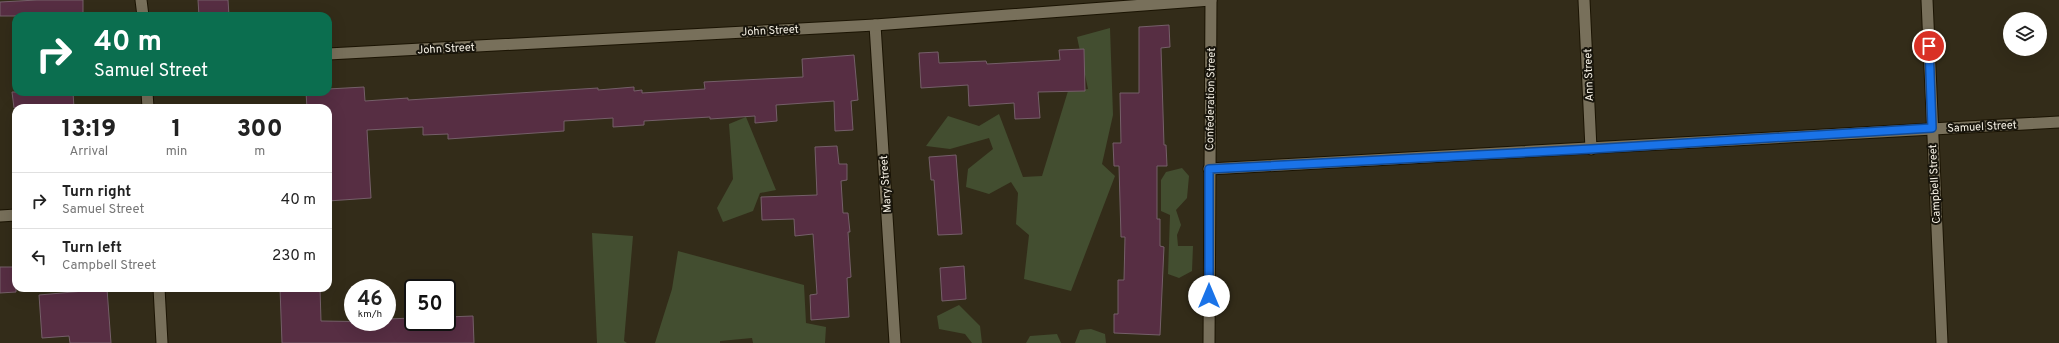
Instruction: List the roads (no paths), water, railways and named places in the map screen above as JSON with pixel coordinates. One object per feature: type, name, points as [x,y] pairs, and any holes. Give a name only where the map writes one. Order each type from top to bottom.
[{"type":"street","points":[[142,0],[142,12]]},
{"type":"street","name":"John Street","points":[[332,54],[875,25],[1211,0]]},
{"type":"street","name":"Confederation Street","points":[[1209,343],[1211,0]]},
{"type":"street","name":"Ann Street","points":[[1584,0],[1591,149]]},
{"type":"street","name":"Campbell Street","points":[[1927,0],[1942,343]]},
{"type":"street","name":"Mary Street","points":[[875,25],[895,343]]},
{"type":"street","name":"Samuel Street","points":[[1209,169],[2059,122]]},
{"type":"street","points":[[0,216],[12,215]]},
{"type":"street","points":[[158,292],[162,343]]}]
